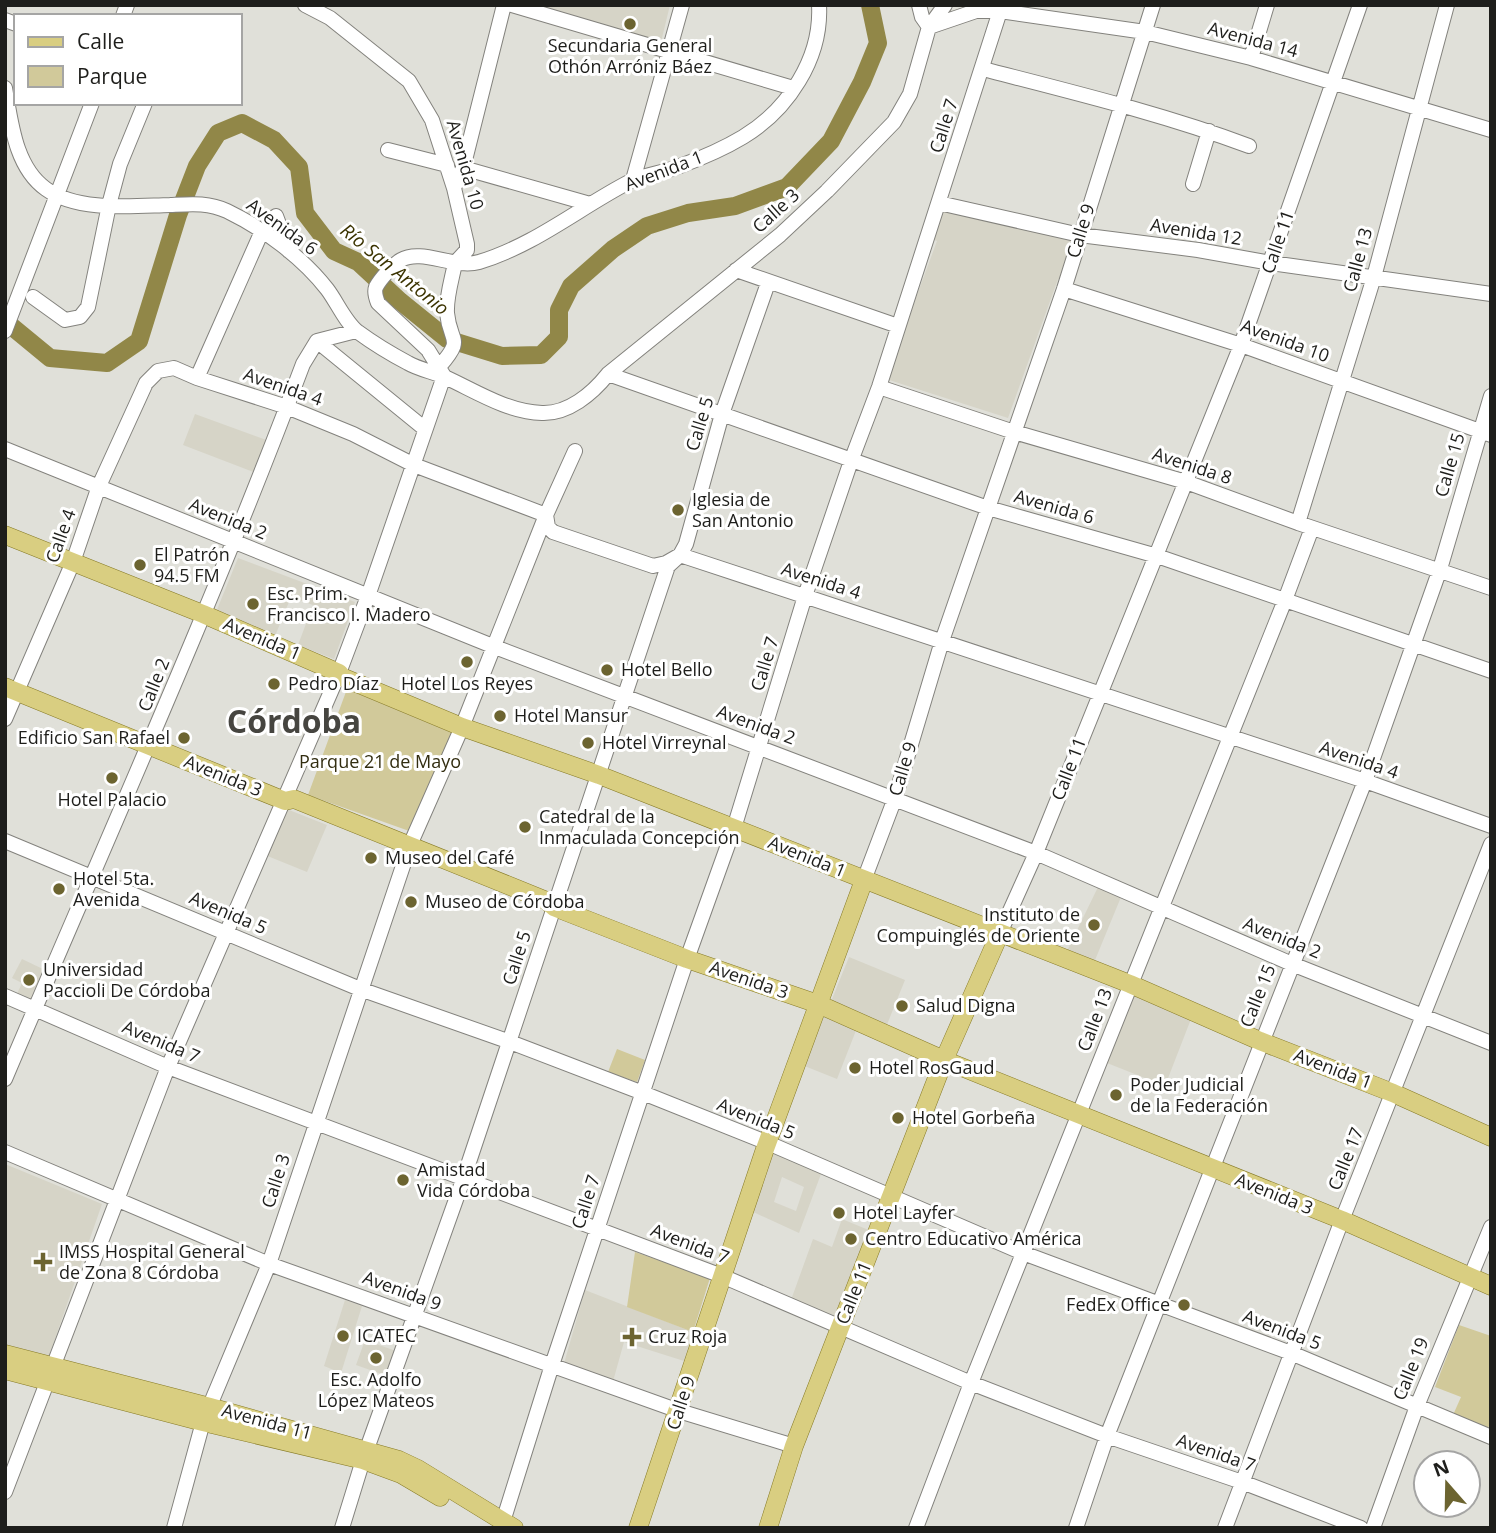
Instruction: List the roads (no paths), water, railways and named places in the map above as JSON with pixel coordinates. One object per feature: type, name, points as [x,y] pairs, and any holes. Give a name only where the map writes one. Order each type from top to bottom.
[{"type":"main road","name":"Avenida 1","points":[[5,535],[203,614],[339,673],[342,677],[462,727],[599,775],[1130,984],[1260,1041],[1393,1093],[1491,1137]]},
{"type":"main road","name":"Avenida 3","points":[[11,689],[285,801],[293,799],[410,845],[547,901],[554,908],[687,959],[818,1004],[944,1059],[1342,1220],[1491,1286]]},
{"type":"main road","name":"Calle 9","points":[[641,1527],[722,1276],[864,880]]},
{"type":"main road","name":"Calle 11","points":[[768,1528],[794,1446],[944,1059],[1000,933]]},
{"type":"main road","name":"Avenida 11","points":[[5,1354],[49,1374]]},
{"type":"main road","name":"Avenida 11","points":[[5,1370],[49,1374],[365,1455],[399,1460],[418,1469],[502,1526]]},
{"type":"street","name":"Avenida 10","points":[[305,5],[332,12],[409,81],[432,120],[454,188],[467,250],[455,263]]},
{"type":"street","points":[[454,188],[463,168],[504,5]]},
{"type":"street","points":[[512,5],[793,88]]},
{"type":"street","points":[[633,180],[682,5]]},
{"type":"street","name":"Avenida 1","points":[[441,372],[428,350],[378,303],[376,287],[399,261],[410,256],[455,263],[477,263],[527,244],[633,180],[677,168],[745,136],[771,116],[806,70],[815,49],[820,22],[819,5]]},
{"type":"street","points":[[919,5],[922,17],[929,27],[945,5]]},
{"type":"street","name":"Calle 9","points":[[864,880],[895,798],[942,641],[1063,289],[1153,5]]},
{"type":"street","points":[[1251,58],[1267,5]]},
{"type":"street","name":"Calle 11","points":[[1000,933],[1036,853],[1241,345],[1360,5]]},
{"type":"street","name":"Calle 13","points":[[916,1528],[971,1383],[1285,600],[1447,5]]},
{"type":"street","name":"Avenida 14","points":[[929,27],[976,11],[1000,11],[1145,32],[1251,58],[1491,130]]},
{"type":"street","name":"Calle 7","points":[[502,1526],[552,1364],[687,959],[734,828],[806,596],[879,387],[1000,11]]},
{"type":"street","name":"Calle 3","points":[[603,380],[780,234],[827,191],[894,122],[911,94],[929,27]]},
{"type":"street","points":[[983,69],[1121,105],[1250,146]]},
{"type":"street","name":"Avenida 6","points":[[5,88],[17,148],[33,178],[46,189],[78,204],[205,204],[226,211],[290,252],[327,289],[356,331],[408,363],[441,372],[513,408],[543,413],[563,410],[590,394],[603,380],[722,414],[988,508],[1157,556],[1491,671]]},
{"type":"street","points":[[5,331],[91,105]]},
{"type":"street","points":[[33,297],[65,320],[80,317],[88,307],[120,164],[144,105]]},
{"type":"street","points":[[1193,184],[1209,131]]},
{"type":"street","points":[[388,150],[447,165]]},
{"type":"street","points":[[463,168],[590,204]]},
{"type":"street","name":"Avenida 12","points":[[939,203],[1080,235],[1491,294]]},
{"type":"street","points":[[276,216],[290,252]]},
{"type":"street","points":[[197,379],[262,232]]},
{"type":"street","points":[[5,1492],[168,1067],[285,801],[368,596],[414,465],[441,372],[452,351],[455,339],[447,312],[455,263]]},
{"type":"street","points":[[736,270],[898,326]]},
{"type":"street","name":"Calle 5","points":[[342,1528],[365,1455],[510,1042],[668,566],[680,555],[686,544],[722,414],[768,283]]},
{"type":"street","name":"Avenida 10","points":[[1063,289],[1241,345],[1485,433]]},
{"type":"street","points":[[317,341],[356,331]]},
{"type":"street","points":[[317,341],[425,429]]},
{"type":"street","name":"Calle 2","points":[[5,1079],[150,746],[234,543],[303,364],[317,341]]},
{"type":"street","name":"Avenida 4","points":[[158,371],[174,368],[197,379],[287,407],[353,434],[414,465],[547,515],[548,527],[553,532],[653,566],[666,563],[680,555],[1364,781],[1491,826]]},
{"type":"street","name":"Calle 4","points":[[5,719],[11,689],[73,562],[99,486],[146,383],[158,371]]},
{"type":"street","name":"Avenida 8","points":[[879,387],[1014,432],[1186,482],[1491,587]]},
{"type":"street","name":"Calle 15","points":[[1076,1528],[1107,1436],[1364,781],[1414,645],[1485,433],[1491,396]]},
{"type":"street","name":"Avenida 2","points":[[5,449],[495,647],[1036,853],[1292,964],[1491,1044]]},
{"type":"street","points":[[462,727],[575,451]]},
{"type":"street","name":"Calle 3","points":[[174,1528],[207,1415],[269,1264],[410,845],[462,727]]},
{"type":"street","name":"Avenida 5","points":[[5,841],[360,989],[643,1093],[768,1143],[1023,1253],[1291,1353],[1491,1437]]},
{"type":"street","name":"Calle 17","points":[[1225,1528],[1342,1220],[1491,845]]},
{"type":"street","name":"Avenida 7","points":[[5,996],[168,1067],[722,1276],[971,1383],[1107,1436],[1242,1482],[1361,1528]]},
{"type":"street","name":"Avenida 9","points":[[5,1152],[269,1264],[679,1411],[794,1446]]},
{"type":"street","name":"Calle 19","points":[[1373,1528],[1417,1406],[1491,1227]]},
{"type":"waterway","name":"Río San Antonio","points":[[5,321],[50,358],[107,363],[139,341],[178,215],[197,166],[218,133],[242,123],[274,140],[299,167],[305,213],[334,251],[358,262],[447,339],[502,356],[541,355],[559,337],[559,310],[571,286],[613,249],[647,226],[688,213],[735,206],[787,187],[831,141],[862,82],[878,43],[870,5]]},
{"type":"place","name":"Secundaria General Othón Arróniz Báez","points":[[630,24]]},
{"type":"place","name":"Iglesia de San Antonio","points":[[678,510]]},
{"type":"place","name":"El Patrón 94.5 FM","points":[[140,565]]},
{"type":"place","name":"Esc. Prim. Francisco I. Madero","points":[[253,604]]},
{"type":"place","name":"Hotel Los Reyes","points":[[467,662]]},
{"type":"place","name":"Hotel Bello","points":[[607,670]]},
{"type":"place","name":"Pedro Díaz","points":[[274,684]]},
{"type":"place","name":"Hotel Mansur","points":[[500,716]]},
{"type":"place","name":"Edificio San Rafael","points":[[184,738]]},
{"type":"place","name":"Hotel Virreynal","points":[[588,743]]},
{"type":"place","name":"Hotel Palacio","points":[[112,778]]},
{"type":"place","name":"Catedral de la Inmaculada Concepción","points":[[525,827]]},
{"type":"place","name":"Museo del Café","points":[[371,858]]},
{"type":"place","name":"Hotel 5ta. Avenida","points":[[59,889]]},
{"type":"place","name":"Museo de Córdoba","points":[[411,902]]},
{"type":"place","name":"Instituto de Compuinglés de Oriente","points":[[1094,925]]},
{"type":"place","name":"Universidad Paccioli De Córdoba","points":[[29,980]]},
{"type":"place","name":"Salud Digna","points":[[902,1006]]},
{"type":"place","name":"Hotel RosGaud","points":[[855,1068]]},
{"type":"place","name":"Poder Judicial de la Federación","points":[[1116,1095]]},
{"type":"place","name":"Hotel Gorbeña","points":[[898,1118]]},
{"type":"place","name":"Amistad Vida Córdoba","points":[[403,1180]]},
{"type":"place","name":"Hotel Layfer","points":[[839,1213]]},
{"type":"place","name":"Centro Educativo América","points":[[851,1239]]},
{"type":"place","name":"IMSS Hospital General de Zona 8 Córdoba","points":[[43,1262]]},
{"type":"place","name":"FedEx Office","points":[[1184,1305]]},
{"type":"place","name":"ICATEC","points":[[343,1336]]},
{"type":"place","name":"Cruz Roja","points":[[632,1337]]},
{"type":"place","name":"Esc. Adolfo López Mateos","points":[[376,1358]]},
{"type":"district","name":"Córdoba","points":[[294,722]]},
{"type":"park label","name":"Parque 21 de Mayo","points":[[380,762]]}]
